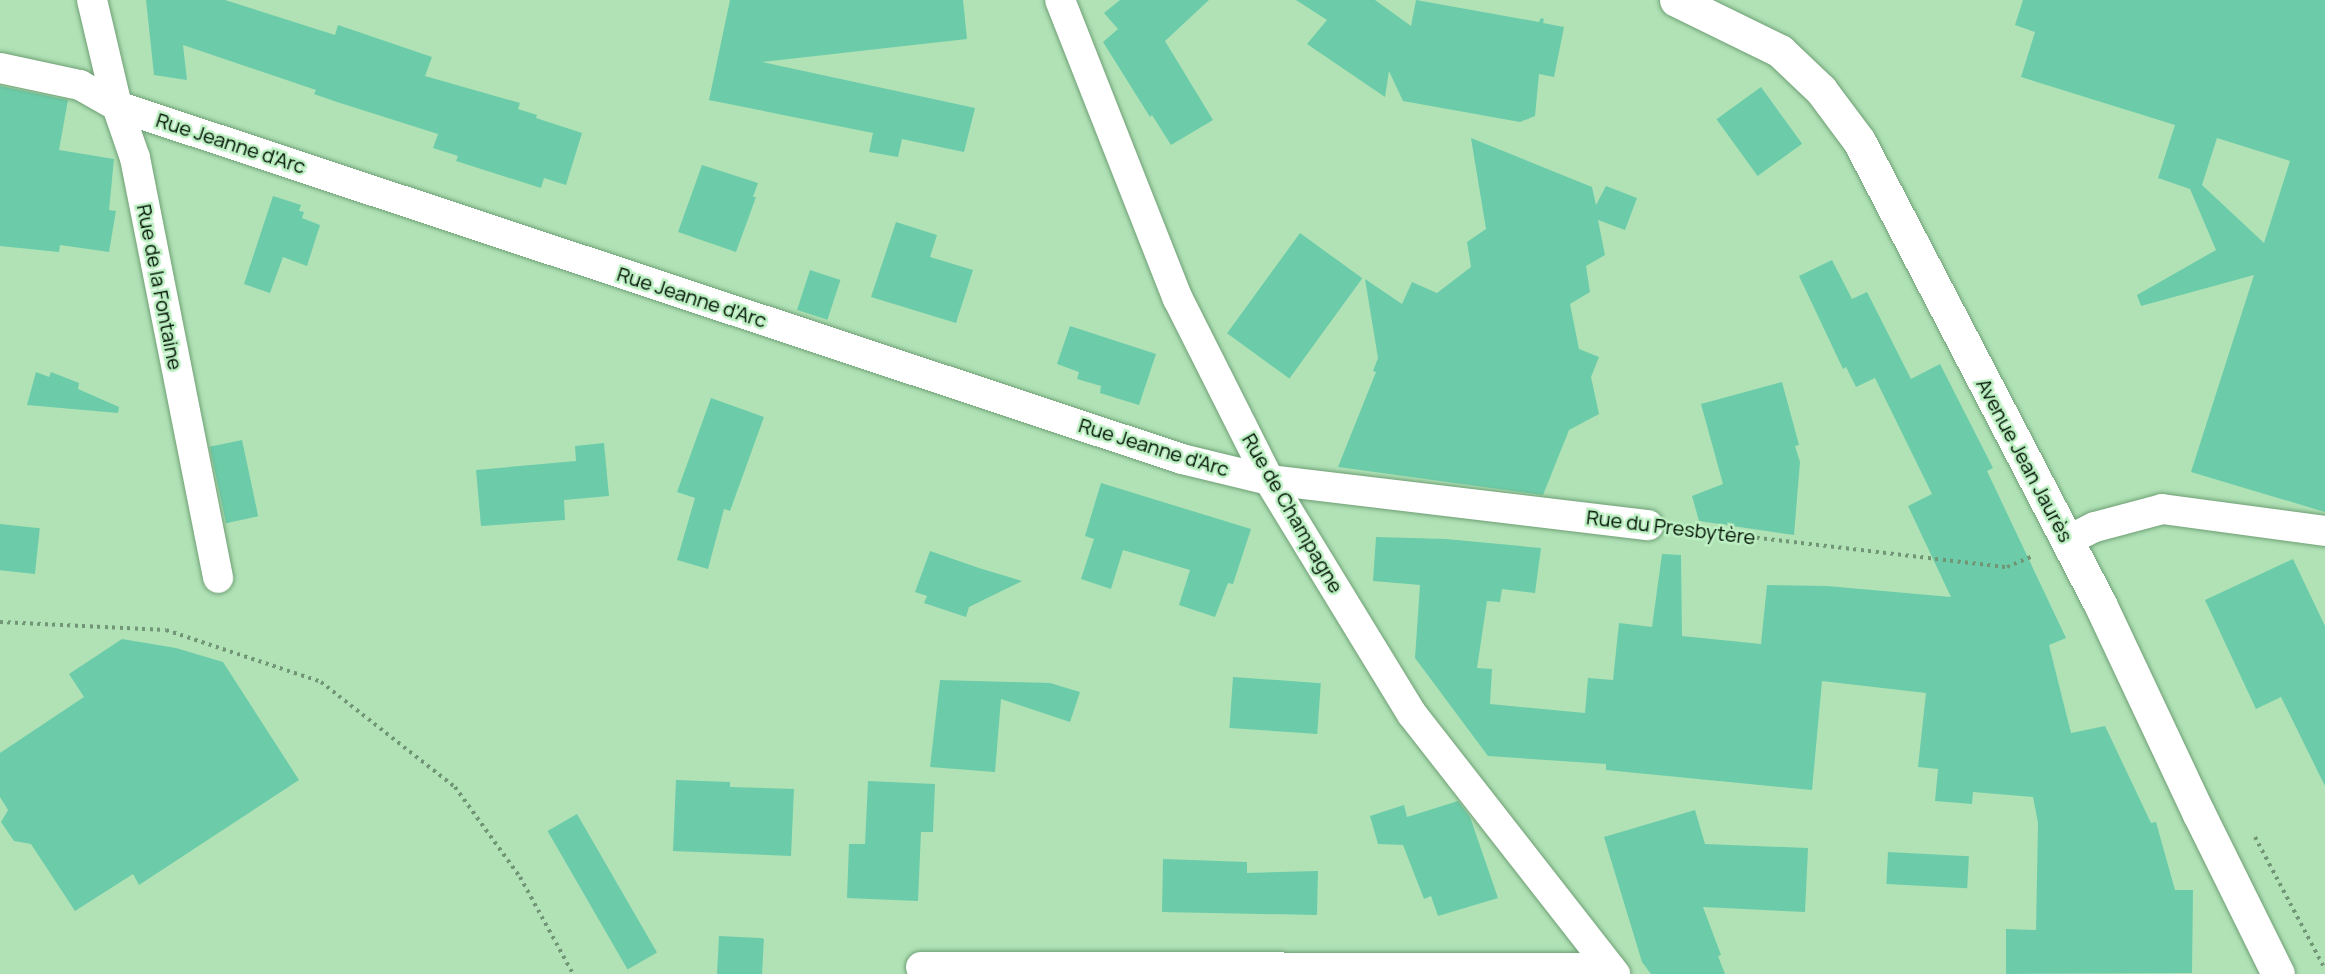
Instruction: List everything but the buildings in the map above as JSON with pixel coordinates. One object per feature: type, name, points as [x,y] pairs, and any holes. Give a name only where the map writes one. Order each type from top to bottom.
[{"type":"street","name":"Rue de la Fontaine","points":[[92,0],[117,106],[135,158],[218,578]]},
{"type":"street","name":"Rue de Champagne","points":[[1060,0],[1178,298],[1269,480],[1412,714],[1612,971]]},
{"type":"street","name":"Avenue Jean Jaurès","points":[[1686,4],[1780,51],[1821,90],[1859,141],[2067,541],[2278,974]]},
{"type":"street","name":"Rue Jeanne d'Arc","points":[[0,68],[80,85],[117,106],[1182,459],[1269,480]]},
{"type":"street","name":"Rue du Presbytère","points":[[1269,480],[1648,525]]},
{"type":"street","points":[[2067,541],[2095,526],[2162,509],[2325,531]]},
{"type":"street","points":[[921,967],[1612,971]]},
{"type":"path","name":"Rue du Presbytère","points":[[1648,525],[2007,567],[2067,541]]},
{"type":"path","points":[[0,622],[166,630],[321,682],[455,787],[520,877],[573,974]]}]
